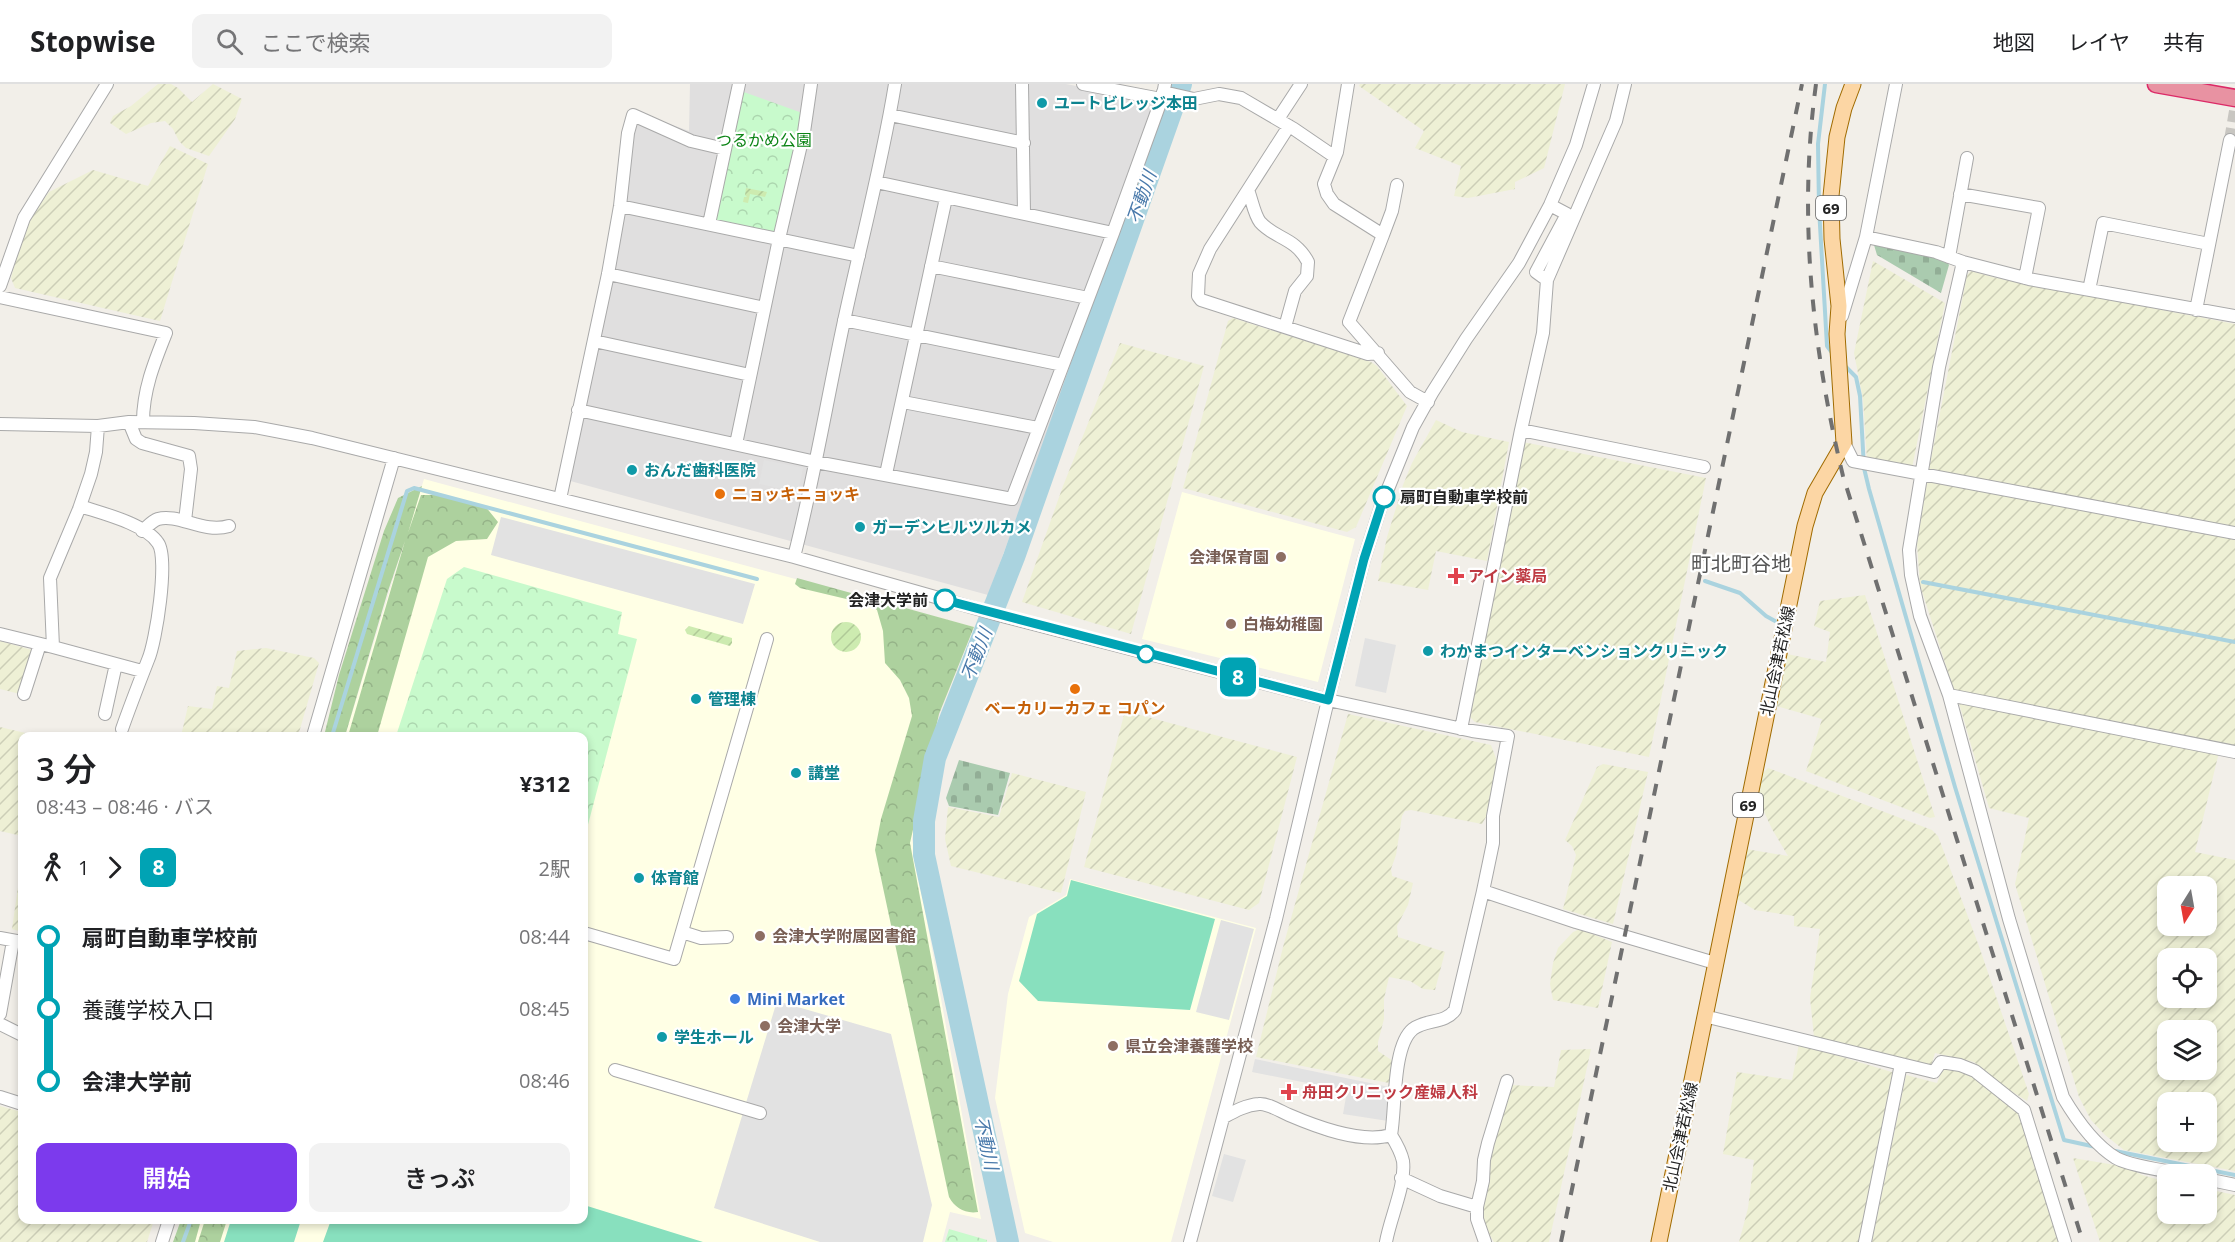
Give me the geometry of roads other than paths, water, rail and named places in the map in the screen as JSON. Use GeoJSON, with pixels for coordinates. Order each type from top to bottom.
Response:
{"type":"FeatureCollection","features":[{"type":"Feature","properties":{"kind":"highway"},"geometry":{"type":"LineString","coordinates":[[2156,84],[2235,98]]}},
{"type":"Feature","properties":{"kind":"main road","name":"69"},"geometry":{"type":"LineString","coordinates":[[1844,443],[1837,334],[1839,306],[1832,239],[1832,174],[1840,124],[1853,84]]}},
{"type":"Feature","properties":{"kind":"main road","name":"北山会津若松線"},"geometry":{"type":"LineString","coordinates":[[1659,1242],[1805,526],[1815,493],[1844,443]]}},
{"type":"Feature","properties":{"kind":"street"},"geometry":{"type":"LineString","coordinates":[[0,286],[24,218],[108,84]]}},
{"type":"Feature","properties":{"kind":"street"},"geometry":{"type":"LineString","coordinates":[[709,224],[739,84]]}},
{"type":"Feature","properties":{"kind":"street"},"geometry":{"type":"LineString","coordinates":[[736,444],[804,132],[811,84]]}},
{"type":"Feature","properties":{"kind":"street"},"geometry":{"type":"LineString","coordinates":[[794,557],[876,182],[895,84]]}},
{"type":"Feature","properties":{"kind":"street"},"geometry":{"type":"LineString","coordinates":[[1022,84],[1024,213]]}},
{"type":"Feature","properties":{"kind":"street"},"geometry":{"type":"LineString","coordinates":[[1083,84],[1165,92],[1194,99],[1212,90],[1229,94],[1241,98],[1283,122],[1335,157]]}},
{"type":"Feature","properties":{"kind":"street"},"geometry":{"type":"LineString","coordinates":[[1302,84],[1248,190],[1204,262],[1199,274],[1198,296],[1201,300],[1368,354],[1378,353]]}},
{"type":"Feature","properties":{"kind":"street"},"geometry":{"type":"LineString","coordinates":[[1348,84],[1335,157],[1324,184],[1326,194],[1334,204],[1383,235]]}},
{"type":"Feature","properties":{"kind":"street"},"geometry":{"type":"LineString","coordinates":[[1190,1242],[1276,919],[1364,559],[1381,506],[1413,427],[1449,364],[1519,263],[1550,205],[1576,145],[1594,84]]}},
{"type":"Feature","properties":{"kind":"street"},"geometry":{"type":"LineString","coordinates":[[1461,729],[1521,430],[1543,333],[1547,280],[1616,121],[1625,84]]}},
{"type":"Feature","properties":{"kind":"street"},"geometry":{"type":"LineString","coordinates":[[1837,334],[1866,237],[1896,84]]}},
{"type":"Feature","properties":{"kind":"street"},"geometry":{"type":"LineString","coordinates":[[578,410],[816,462],[1012,499],[1165,92]]}},
{"type":"Feature","properties":{"kind":"street"},"geometry":{"type":"LineString","coordinates":[[560,499],[608,274],[620,206],[628,133],[633,115],[691,141],[725,149]]}},
{"type":"Feature","properties":{"kind":"street"},"geometry":{"type":"LineString","coordinates":[[890,115],[1024,143]]}},
{"type":"Feature","properties":{"kind":"street"},"geometry":{"type":"LineString","coordinates":[[2196,310],[2230,140]]}},
{"type":"Feature","properties":{"kind":"street"},"geometry":{"type":"LineString","coordinates":[[1948,256],[1967,158]]}},
{"type":"Feature","properties":{"kind":"street"},"geometry":{"type":"LineString","coordinates":[[876,182],[1113,233]]}},
{"type":"Feature","properties":{"kind":"street"},"geometry":{"type":"LineString","coordinates":[[1397,184],[1392,211],[1349,322],[1410,392],[1428,402]]}},
{"type":"Feature","properties":{"kind":"street"},"geometry":{"type":"LineString","coordinates":[[1248,190],[1258,219],[1263,225],[1296,245],[1308,262],[1307,276],[1295,291],[1285,327]]}},
{"type":"Feature","properties":{"kind":"street"},"geometry":{"type":"LineString","coordinates":[[1960,194],[2039,208],[2025,278]]}},
{"type":"Feature","properties":{"kind":"street"},"geometry":{"type":"LineString","coordinates":[[886,474],[946,198]]}},
{"type":"Feature","properties":{"kind":"street"},"geometry":{"type":"LineString","coordinates":[[1547,280],[1536,272],[1567,214],[1550,205]]}},
{"type":"Feature","properties":{"kind":"street"},"geometry":{"type":"LineString","coordinates":[[620,206],[859,256]]}},
{"type":"Feature","properties":{"kind":"street"},"geometry":{"type":"LineString","coordinates":[[2090,290],[2103,223],[2209,244]]}},
{"type":"Feature","properties":{"kind":"street"},"geometry":{"type":"LineString","coordinates":[[1866,237],[1936,252],[1963,262],[2025,278],[2235,316]]}},
{"type":"Feature","properties":{"kind":"street"},"geometry":{"type":"LineString","coordinates":[[1963,262],[1939,367],[1909,550],[1911,574],[1920,616],[1948,695],[2009,919],[2063,1097],[2076,1119],[2117,1158],[2157,1168]]}},
{"type":"Feature","properties":{"kind":"street"},"geometry":{"type":"LineString","coordinates":[[931,266],[1089,298]]}},
{"type":"Feature","properties":{"kind":"street"},"geometry":{"type":"LineString","coordinates":[[608,274],[764,308]]}},
{"type":"Feature","properties":{"kind":"street"},"geometry":{"type":"LineString","coordinates":[[0,297],[166,333],[151,370],[143,402],[143,422]]}},
{"type":"Feature","properties":{"kind":"street"},"geometry":{"type":"LineString","coordinates":[[844,320],[1063,365]]}},
{"type":"Feature","properties":{"kind":"street"},"geometry":{"type":"LineString","coordinates":[[594,340],[750,375]]}},
{"type":"Feature","properties":{"kind":"street"},"geometry":{"type":"LineString","coordinates":[[903,402],[1038,428]]}},
{"type":"Feature","properties":{"kind":"street"},"geometry":{"type":"LineString","coordinates":[[129,422],[136,439],[142,443],[189,456],[191,469],[185,521]]}},
{"type":"Feature","properties":{"kind":"street"},"geometry":{"type":"LineString","coordinates":[[0,424],[98,426],[143,422],[254,427],[394,458],[794,557],[1006,618],[1328,700],[1461,729],[1508,736],[1493,816],[1493,843],[1455,1010],[1451,1016],[1418,1025],[1409,1033],[1399,1062],[1395,1083],[1392,1135],[1403,1162],[1386,1242]]}},
{"type":"Feature","properties":{"kind":"street"},"geometry":{"type":"LineString","coordinates":[[53,647],[50,578],[80,506],[96,452],[98,426]]}},
{"type":"Feature","properties":{"kind":"street"},"geometry":{"type":"LineString","coordinates":[[1521,430],[1704,467]]}},
{"type":"Feature","properties":{"kind":"street"},"geometry":{"type":"LineString","coordinates":[[1844,443],[1853,461],[2235,533]]}},
{"type":"Feature","properties":{"kind":"street"},"geometry":{"type":"LineString","coordinates":[[314,732],[394,458]]}},
{"type":"Feature","properties":{"kind":"street"},"geometry":{"type":"LineString","coordinates":[[80,506],[126,522],[157,540],[162,549],[163,562],[154,636],[148,660],[122,729]]}},
{"type":"Feature","properties":{"kind":"street"},"geometry":{"type":"LineString","coordinates":[[142,531],[156,520],[164,518],[185,521],[211,529],[229,526]]}},
{"type":"Feature","properties":{"kind":"street"},"geometry":{"type":"LineString","coordinates":[[0,634],[142,671]]}},
{"type":"Feature","properties":{"kind":"street"},"geometry":{"type":"LineString","coordinates":[[588,934],[674,959],[767,639]]}},
{"type":"Feature","properties":{"kind":"street"},"geometry":{"type":"LineString","coordinates":[[24,694],[40,644]]}},
{"type":"Feature","properties":{"kind":"street"},"geometry":{"type":"LineString","coordinates":[[105,714],[116,664]]}},
{"type":"Feature","properties":{"kind":"street"},"geometry":{"type":"LineString","coordinates":[[1948,695],[2235,752]]}},
{"type":"Feature","properties":{"kind":"street"},"geometry":{"type":"LineString","coordinates":[[1483,891],[1585,925],[1715,963]]}},
{"type":"Feature","properties":{"kind":"street"},"geometry":{"type":"LineString","coordinates":[[682,932],[701,938],[727,937]]}},
{"type":"Feature","properties":{"kind":"street"},"geometry":{"type":"LineString","coordinates":[[0,938],[18,941],[0,1014]]}},
{"type":"Feature","properties":{"kind":"street"},"geometry":{"type":"LineString","coordinates":[[1704,1016],[1934,1072],[1941,1062],[1960,1065],[1975,1071],[2024,1110],[2065,1242]]}},
{"type":"Feature","properties":{"kind":"street"},"geometry":{"type":"LineString","coordinates":[[0,1024],[18,1033]]}},
{"type":"Feature","properties":{"kind":"street"},"geometry":{"type":"LineString","coordinates":[[1865,1242],[1901,1064]]}},
{"type":"Feature","properties":{"kind":"street"},"geometry":{"type":"LineString","coordinates":[[615,1070],[760,1113]]}},
{"type":"Feature","properties":{"kind":"street"},"geometry":{"type":"LineString","coordinates":[[1485,1242],[1477,1219],[1477,1207],[1488,1143],[1507,1081]]}},
{"type":"Feature","properties":{"kind":"street"},"geometry":{"type":"LineString","coordinates":[[0,1097],[18,1103]]}},
{"type":"Feature","properties":{"kind":"street"},"geometry":{"type":"LineString","coordinates":[[1224,1117],[1242,1107],[1261,1103],[1317,1126],[1367,1138],[1392,1135]]}},
{"type":"Feature","properties":{"kind":"street"},"geometry":{"type":"LineString","coordinates":[[1401,1178],[1440,1196],[1477,1207]]}},
{"type":"Feature","properties":{"kind":"street"},"geometry":{"type":"LineString","coordinates":[[2217,1181],[2235,1185]]}},
{"type":"Feature","properties":{"kind":"street"},"geometry":{"type":"LineString","coordinates":[[162,1242],[168,1224]]}},
{"type":"Feature","properties":{"kind":"waterway","name":"不動川"},"geometry":{"type":"LineString","coordinates":[[1008,1242],[924,855],[924,821],[935,758],[1014,557],[1181,84]]}},
{"type":"Feature","properties":{"kind":"waterway"},"geometry":{"type":"LineString","coordinates":[[1825,84],[1818,144],[1819,208],[1827,346],[1833,354]]}},
{"type":"Feature","properties":{"kind":"waterway"},"geometry":{"type":"LineString","coordinates":[[1845,366],[1856,377],[1860,396],[1864,468],[1869,489],[1955,787],[2064,1140],[2096,1147]]}},
{"type":"Feature","properties":{"kind":"waterway"},"geometry":{"type":"LineString","coordinates":[[333,732],[407,491],[414,488],[757,579]]}},
{"type":"Feature","properties":{"kind":"waterway"},"geometry":{"type":"LineString","coordinates":[[1705,581],[1740,593],[1775,621]]}},
{"type":"Feature","properties":{"kind":"waterway"},"geometry":{"type":"LineString","coordinates":[[1923,582],[2235,642]]}},
{"type":"Feature","properties":{"kind":"waterway"},"geometry":{"type":"LineString","coordinates":[[2115,1151],[2235,1175]]}},
{"type":"Feature","properties":{"kind":"waterway"},"geometry":{"type":"LineString","coordinates":[[183,1242],[190,1224]]}},
{"type":"Feature","properties":{"kind":"tunnel"},"geometry":{"type":"LineString","coordinates":[[2230,140],[2235,111]]}},
{"type":"Feature","properties":{"kind":"railway"},"geometry":{"type":"LineString","coordinates":[[1561,1242],[1802,84]]}},
{"type":"Feature","properties":{"kind":"railway"},"geometry":{"type":"LineString","coordinates":[[1816,84],[1808,183],[1811,281],[1823,379],[1843,476],[2083,1242]]}},
{"type":"Feature","properties":{"kind":"place","name":"ユートビレッジ本田"},"geometry":{"type":"Point","coordinates":[1042,103]}},
{"type":"Feature","properties":{"kind":"place","name":"おんだ歯科医院"},"geometry":{"type":"Point","coordinates":[632,470]}},
{"type":"Feature","properties":{"kind":"place","name":"ニョッキニョッキ"},"geometry":{"type":"Point","coordinates":[720,494]}},
{"type":"Feature","properties":{"kind":"place","name":"扇町自動車学校前"},"geometry":{"type":"Point","coordinates":[1384,497]}},
{"type":"Feature","properties":{"kind":"place","name":"ガーデンヒルツルカメ"},"geometry":{"type":"Point","coordinates":[860,527]}},
{"type":"Feature","properties":{"kind":"place","name":"会津保育園"},"geometry":{"type":"Point","coordinates":[1281,557]}},
{"type":"Feature","properties":{"kind":"place","name":"アイン薬局"},"geometry":{"type":"Point","coordinates":[1456,576]}},
{"type":"Feature","properties":{"kind":"place","name":"会津大学前"},"geometry":{"type":"Point","coordinates":[945,600]}},
{"type":"Feature","properties":{"kind":"place","name":"白梅幼稚園"},"geometry":{"type":"Point","coordinates":[1231,624]}},
{"type":"Feature","properties":{"kind":"place","name":"わかまつインターベンションクリニック"},"geometry":{"type":"Point","coordinates":[1428,651]}},
{"type":"Feature","properties":{"kind":"place","name":"ベーカリーカフェ コパン"},"geometry":{"type":"Point","coordinates":[1075,689]}},
{"type":"Feature","properties":{"kind":"place","name":"管理棟"},"geometry":{"type":"Point","coordinates":[696,699]}},
{"type":"Feature","properties":{"kind":"place","name":"講堂"},"geometry":{"type":"Point","coordinates":[796,773]}},
{"type":"Feature","properties":{"kind":"place","name":"体育館"},"geometry":{"type":"Point","coordinates":[639,878]}},
{"type":"Feature","properties":{"kind":"place","name":"会津大学附属図書館"},"geometry":{"type":"Point","coordinates":[760,936]}},
{"type":"Feature","properties":{"kind":"place","name":"Mini Market"},"geometry":{"type":"Point","coordinates":[735,999]}},
{"type":"Feature","properties":{"kind":"place","name":"会津大学"},"geometry":{"type":"Point","coordinates":[765,1026]}},
{"type":"Feature","properties":{"kind":"place","name":"学生ホール"},"geometry":{"type":"Point","coordinates":[662,1037]}},
{"type":"Feature","properties":{"kind":"place","name":"県立会津養護学校"},"geometry":{"type":"Point","coordinates":[1113,1046]}},
{"type":"Feature","properties":{"kind":"place","name":"舟田クリニック産婦人科"},"geometry":{"type":"Point","coordinates":[1289,1092]}},
{"type":"Feature","properties":{"kind":"district","name":"町北町谷地"},"geometry":{"type":"Point","coordinates":[1741,563]}},
{"type":"Feature","properties":{"kind":"park label","name":"つるかめ公園"},"geometry":{"type":"Point","coordinates":[764,140]}}]}
